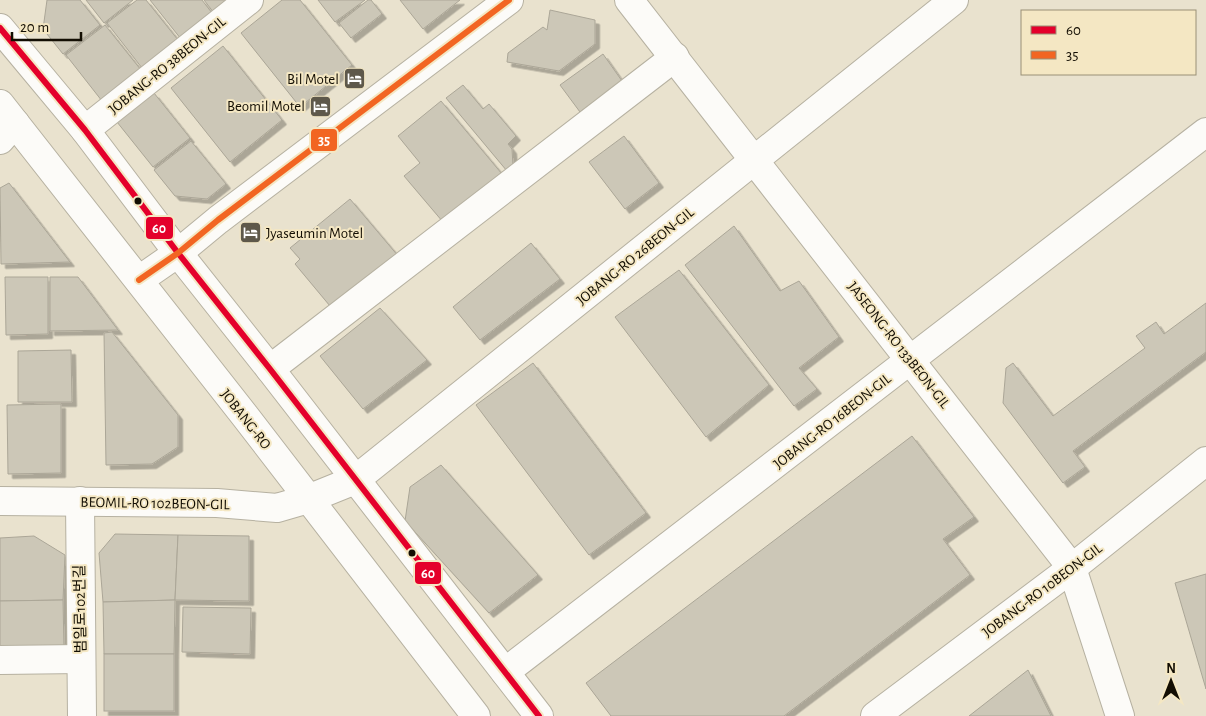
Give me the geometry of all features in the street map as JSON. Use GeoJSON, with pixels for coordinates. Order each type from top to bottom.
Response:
{"type":"FeatureCollection","features":[{"type":"Feature","properties":{"kind":"street","name":"JOBANG-RO 38BEON-GIL"},"geometry":{"type":"LineString","coordinates":[[85,130],[249,0]]}},
{"type":"Feature","properties":{"kind":"street"},"geometry":{"type":"LineString","coordinates":[[139,280],[178,253],[226,214],[509,0]]}},
{"type":"Feature","properties":{"kind":"street","name":"JASEONG-RO 133BEON-GIL"},"geometry":{"type":"LineString","coordinates":[[629,0],[676,57],[1072,568],[1120,716]]}},
{"type":"Feature","properties":{"kind":"street","name":"JOBANG-RO 26BEON-GIL"},"geometry":{"type":"LineString","coordinates":[[308,498],[355,480],[954,0]]}},
{"type":"Feature","properties":{"kind":"street"},"geometry":{"type":"LineString","coordinates":[[0,28],[85,130],[178,253],[539,716]]}},
{"type":"Feature","properties":{"kind":"street"},"geometry":{"type":"LineString","coordinates":[[270,369],[676,57]]}},
{"type":"Feature","properties":{"kind":"street","name":"JOBANG-RO"},"geometry":{"type":"LineString","coordinates":[[5,123],[139,280],[476,716]]}},
{"type":"Feature","properties":{"kind":"street","name":"JOBANG-RO 16BEON-GIL"},"geometry":{"type":"LineString","coordinates":[[505,672],[1206,132]]}},
{"type":"Feature","properties":{"kind":"street","name":"JOBANG-RO 10BEON-GIL"},"geometry":{"type":"LineString","coordinates":[[875,716],[1072,568],[1206,461]]}},
{"type":"Feature","properties":{"kind":"street","name":"BEOMIL-RO 102BEON-GIL"},"geometry":{"type":"LineString","coordinates":[[0,500],[217,503],[277,508],[308,498]]}},
{"type":"Feature","properties":{"kind":"street","name":"범일로102번길"},"geometry":{"type":"LineString","coordinates":[[80,501],[82,716]]}},
{"type":"Feature","properties":{"kind":"street"},"geometry":{"type":"LineString","coordinates":[[0,660],[81,659]]}},
{"type":"Feature","properties":{"kind":"building"},"geometry":{"type":"Polygon","coordinates":[[[47,0],[80,0],[100,25],[63,54],[43,29],[47,0]]]}},
{"type":"Feature","properties":{"kind":"building"},"geometry":{"type":"Polygon","coordinates":[[[86,0],[133,0],[104,23],[86,0]]]}},
{"type":"Feature","properties":{"kind":"building"},"geometry":{"type":"Polygon","coordinates":[[[137,0],[146,0],[178,40],[142,68],[107,23],[137,0]]]}},
{"type":"Feature","properties":{"kind":"building"},"geometry":{"type":"Polygon","coordinates":[[[150,0],[202,0],[212,13],[181,39],[150,0]]]}},
{"type":"Feature","properties":{"kind":"building"},"geometry":{"type":"Polygon","coordinates":[[[204,0],[230,0],[214,13],[204,0]]]}},
{"type":"Feature","properties":{"kind":"building"},"geometry":{"type":"Polygon","coordinates":[[[282,0],[300,0],[352,65],[300,107],[241,33],[282,0]]]}},
{"type":"Feature","properties":{"kind":"building"},"geometry":{"type":"Polygon","coordinates":[[[318,0],[365,0],[335,22],[318,0]]]}},
{"type":"Feature","properties":{"kind":"building"},"geometry":{"type":"Polygon","coordinates":[[[368,0],[371,0],[382,14],[351,38],[339,23],[368,0]]]}},
{"type":"Feature","properties":{"kind":"building"},"geometry":{"type":"Polygon","coordinates":[[[400,0],[460,0],[423,29],[400,0]]]}},
{"type":"Feature","properties":{"kind":"building"},"geometry":{"type":"Polygon","coordinates":[[[550,10],[595,20],[595,44],[559,71],[507,62],[508,53],[543,27],[547,30],[550,10]]]}},
{"type":"Feature","properties":{"kind":"building"},"geometry":{"type":"Polygon","coordinates":[[[105,25],[141,70],[102,101],[66,55],[105,25]]]}},
{"type":"Feature","properties":{"kind":"building"},"geometry":{"type":"Polygon","coordinates":[[[223,46],[282,120],[230,162],[171,88],[223,46]]]}},
{"type":"Feature","properties":{"kind":"building"},"geometry":{"type":"Polygon","coordinates":[[[603,54],[622,81],[580,112],[560,85],[603,54]]]}},
{"type":"Feature","properties":{"kind":"building"},"geometry":{"type":"Polygon","coordinates":[[[463,85],[483,109],[489,104],[516,136],[508,144],[512,149],[513,166],[507,171],[446,98],[463,85]]]}},
{"type":"Feature","properties":{"kind":"building"},"geometry":{"type":"Polygon","coordinates":[[[154,93],[190,138],[153,167],[117,122],[154,93]]]}},
{"type":"Feature","properties":{"kind":"building"},"geometry":{"type":"Polygon","coordinates":[[[441,101],[502,174],[443,222],[404,176],[420,163],[398,136],[441,101]]]}},
{"type":"Feature","properties":{"kind":"building"},"geometry":{"type":"Polygon","coordinates":[[[624,136],[659,183],[625,209],[589,162],[624,136]]]}},
{"type":"Feature","properties":{"kind":"building"},"geometry":{"type":"Polygon","coordinates":[[[191,141],[226,184],[207,199],[175,196],[154,170],[191,141]]]}},
{"type":"Feature","properties":{"kind":"building"},"geometry":{"type":"Polygon","coordinates":[[[9,183],[70,262],[1,264],[0,188],[9,183]]]}},
{"type":"Feature","properties":{"kind":"building"},"geometry":{"type":"Polygon","coordinates":[[[350,199],[399,257],[353,295],[349,290],[330,306],[295,264],[300,259],[290,248],[350,199]]]}},
{"type":"Feature","properties":{"kind":"building"},"geometry":{"type":"Polygon","coordinates":[[[734,226],[780,291],[799,281],[839,337],[799,368],[817,389],[794,406],[685,265],[734,226]]]}},
{"type":"Feature","properties":{"kind":"building"},"geometry":{"type":"Polygon","coordinates":[[[531,243],[560,279],[480,340],[453,307],[531,243]]]}},
{"type":"Feature","properties":{"kind":"building"},"geometry":{"type":"Polygon","coordinates":[[[679,270],[769,385],[706,437],[615,317],[679,270]]]}},
{"type":"Feature","properties":{"kind":"building"},"geometry":{"type":"Polygon","coordinates":[[[5,277],[48,277],[48,334],[6,335],[5,277]]]}},
{"type":"Feature","properties":{"kind":"building"},"geometry":{"type":"Polygon","coordinates":[[[50,277],[78,277],[118,330],[50,331],[50,277]]]}},
{"type":"Feature","properties":{"kind":"building"},"geometry":{"type":"Polygon","coordinates":[[[1206,303],[1206,352],[1073,451],[1085,467],[1063,483],[1003,403],[1006,368],[1013,363],[1053,416],[1145,348],[1136,336],[1156,322],[1164,334],[1206,303]]]}},
{"type":"Feature","properties":{"kind":"building"},"geometry":{"type":"Polygon","coordinates":[[[380,308],[427,360],[363,409],[320,356],[380,308]]]}},
{"type":"Feature","properties":{"kind":"building"},"geometry":{"type":"Polygon","coordinates":[[[112,332],[178,415],[178,447],[152,464],[106,465],[104,333],[112,332]]]}},
{"type":"Feature","properties":{"kind":"building"},"geometry":{"type":"Polygon","coordinates":[[[71,350],[72,402],[18,402],[18,351],[71,350]]]}},
{"type":"Feature","properties":{"kind":"building"},"geometry":{"type":"Polygon","coordinates":[[[533,363],[646,513],[589,555],[476,405],[533,363]]]}},
{"type":"Feature","properties":{"kind":"building"},"geometry":{"type":"Polygon","coordinates":[[[61,404],[61,473],[8,474],[7,405],[61,404]]]}},
{"type":"Feature","properties":{"kind":"building"},"geometry":{"type":"Polygon","coordinates":[[[912,436],[974,517],[943,539],[970,575],[784,716],[611,716],[586,683],[912,436]]]}},
{"type":"Feature","properties":{"kind":"building"},"geometry":{"type":"Polygon","coordinates":[[[441,465],[538,575],[489,613],[405,521],[410,487],[441,465]]]}},
{"type":"Feature","properties":{"kind":"building"},"geometry":{"type":"Polygon","coordinates":[[[115,534],[178,535],[175,600],[103,602],[99,553],[115,534]]]}},
{"type":"Feature","properties":{"kind":"building"},"geometry":{"type":"Polygon","coordinates":[[[178,535],[249,536],[249,601],[175,600],[178,535]]]}},
{"type":"Feature","properties":{"kind":"building"},"geometry":{"type":"Polygon","coordinates":[[[34,536],[65,555],[63,600],[0,601],[0,538],[34,536]]]}},
{"type":"Feature","properties":{"kind":"building"},"geometry":{"type":"Polygon","coordinates":[[[1206,574],[1206,689],[1175,583],[1206,574]]]}},
{"type":"Feature","properties":{"kind":"building"},"geometry":{"type":"Polygon","coordinates":[[[63,600],[64,648],[0,650],[0,601],[63,600]]]}},
{"type":"Feature","properties":{"kind":"building"},"geometry":{"type":"Polygon","coordinates":[[[175,600],[174,654],[104,654],[103,602],[175,600]]]}},
{"type":"Feature","properties":{"kind":"building"},"geometry":{"type":"Polygon","coordinates":[[[183,607],[251,608],[250,654],[182,652],[183,607]]]}},
{"type":"Feature","properties":{"kind":"building"},"geometry":{"type":"Polygon","coordinates":[[[104,654],[174,654],[174,711],[104,711],[104,654]]]}},
{"type":"Feature","properties":{"kind":"building"},"geometry":{"type":"Polygon","coordinates":[[[1028,670],[1051,716],[969,716],[1028,670]]]}},
{"type":"Feature","properties":{"kind":"transit line","name":"35"},"geometry":{"type":"LineString","coordinates":[[139,280],[178,253],[218,220],[509,0]]}},
{"type":"Feature","properties":{"kind":"transit line","name":"60"},"geometry":{"type":"LineString","coordinates":[[0,28],[85,130],[178,253],[539,716]]}},
{"type":"Feature","properties":{"kind":"place","name":"Bil Motel"},"geometry":{"type":"Point","coordinates":[355,79]}},
{"type":"Feature","properties":{"kind":"place","name":"Beomil Motel"},"geometry":{"type":"Point","coordinates":[321,106]}},
{"type":"Feature","properties":{"kind":"place","name":"Jyaseumin Motel"},"geometry":{"type":"Point","coordinates":[250,233]}}]}
